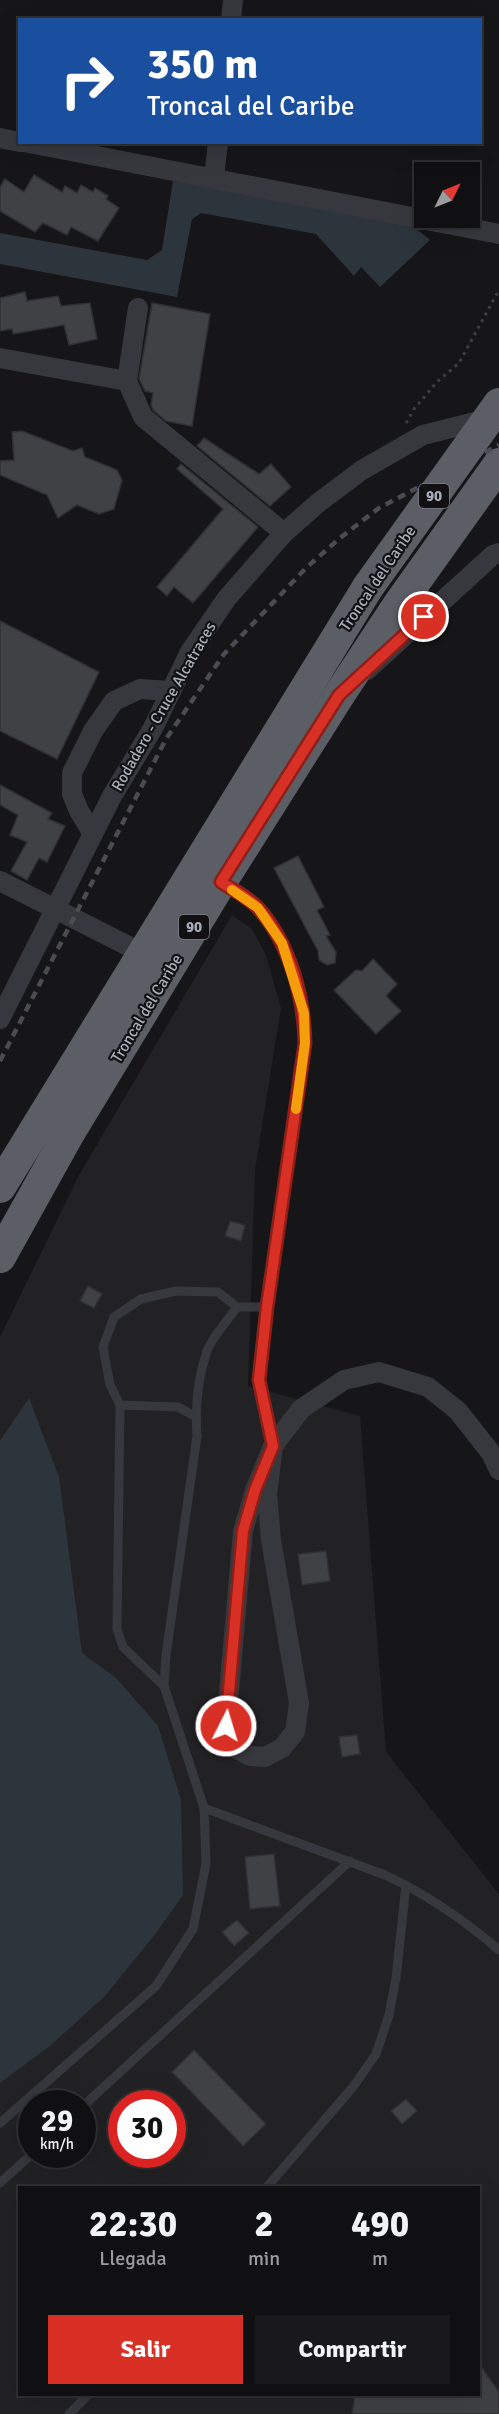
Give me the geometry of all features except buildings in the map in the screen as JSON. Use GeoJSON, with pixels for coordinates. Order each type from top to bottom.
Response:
{"type":"FeatureCollection","features":[{"type":"Feature","properties":{"kind":"highway","name":"Troncal del Caribe"},"geometry":{"type":"LineString","coordinates":[[0,1187],[368,587],[499,404]]}},
{"type":"Feature","properties":{"kind":"highway","name":"Troncal del Caribe"},"geometry":{"type":"LineString","coordinates":[[0,1257],[69,1133],[221,882],[399,604],[499,464]]}},
{"type":"Feature","properties":{"kind":"street"},"geometry":{"type":"LineString","coordinates":[[231,18],[233,0]]}},
{"type":"Feature","properties":{"kind":"street"},"geometry":{"type":"LineString","coordinates":[[0,138],[18,141]]}},
{"type":"Feature","properties":{"kind":"street"},"geometry":{"type":"LineString","coordinates":[[33,144],[499,234]]}},
{"type":"Feature","properties":{"kind":"street"},"geometry":{"type":"LineString","coordinates":[[214,178],[218,144]]}},
{"type":"Feature","properties":{"kind":"street"},"geometry":{"type":"LineString","coordinates":[[138,308],[127,381],[143,417],[284,533]]}},
{"type":"Feature","properties":{"kind":"street"},"geometry":{"type":"LineString","coordinates":[[0,358],[127,381]]}},
{"type":"Feature","properties":{"kind":"street","name":"Rodadero - Cruce Alcatraces"},"geometry":{"type":"LineString","coordinates":[[0,1019],[112,796],[153,728],[190,652],[221,606],[284,533],[318,503],[390,453],[423,435],[499,415]]}},
{"type":"Feature","properties":{"kind":"street"},"geometry":{"type":"LineString","coordinates":[[339,695],[493,555],[499,553]]}},
{"type":"Feature","properties":{"kind":"street"},"geometry":{"type":"LineString","coordinates":[[93,834],[72,794],[72,773],[93,731],[114,700],[140,689],[170,691]]}},
{"type":"Feature","properties":{"kind":"street"},"geometry":{"type":"LineString","coordinates":[[0,881],[142,953]]}},
{"type":"Feature","properties":{"kind":"street"},"geometry":{"type":"LineString","coordinates":[[273,1446],[267,1494],[271,1539],[299,1703],[295,1732],[282,1748],[265,1757],[250,1756],[237,1749],[226,1726],[243,1531],[255,1490],[273,1446],[301,1408],[344,1380],[378,1372],[428,1387],[458,1410],[491,1453],[499,1470]]}},
{"type":"Feature","properties":{"kind":"lane"},"geometry":{"type":"LineString","coordinates":[[221,882],[258,908],[282,943],[304,1013],[305,1043],[267,1307],[259,1380],[273,1446]]}},
{"type":"Feature","properties":{"kind":"lane"},"geometry":{"type":"LineString","coordinates":[[164,1686],[123,1647],[117,1629],[120,1405],[110,1385],[103,1347],[114,1317],[141,1299],[176,1291],[218,1292],[237,1307],[267,1307]]}},
{"type":"Feature","properties":{"kind":"lane"},"geometry":{"type":"LineString","coordinates":[[0,2122],[156,1986],[193,1929],[206,1864],[204,1808],[164,1686],[166,1655],[197,1436],[196,1418],[200,1378],[208,1349],[237,1307]]}},
{"type":"Feature","properties":{"kind":"lane"},"geometry":{"type":"LineString","coordinates":[[120,1405],[178,1407],[196,1418]]}},
{"type":"Feature","properties":{"kind":"lane"},"geometry":{"type":"LineString","coordinates":[[204,1808],[350,1861],[406,1885],[477,1931],[499,1950]]}},
{"type":"Feature","properties":{"kind":"lane"},"geometry":{"type":"LineString","coordinates":[[96,2094],[350,1861]]}},
{"type":"Feature","properties":{"kind":"lane"},"geometry":{"type":"LineString","coordinates":[[268,2186],[352,2087],[376,2054],[389,2015],[396,1978],[406,1885]]}},
{"type":"Feature","properties":{"kind":"lane"},"geometry":{"type":"LineString","coordinates":[[0,2183],[18,2167]]}},
{"type":"Feature","properties":{"kind":"lane"},"geometry":{"type":"LineString","coordinates":[[69,2414],[87,2396]]}},
{"type":"Feature","properties":{"kind":"path"},"geometry":{"type":"LineString","coordinates":[[390,453],[414,409],[437,382],[459,363],[499,290]]}},
{"type":"Feature","properties":{"kind":"shaded area"},"geometry":{"type":"Polygon","coordinates":[[[173,181],[408,222],[430,240],[380,287],[361,267],[354,276],[316,234],[201,213],[192,219],[177,297],[0,264],[0,233],[147,260],[162,250],[173,181]]]}},
{"type":"Feature","properties":{"kind":"shaded area"},"geometry":{"type":"Polygon","coordinates":[[[232,915],[252,929],[266,955],[281,1008],[255,1170],[248,1386],[360,1416],[386,1752],[499,1894],[499,2414],[0,2414],[0,1337],[79,1175],[232,915]]]}},
{"type":"Feature","properties":{"kind":"shaded area"},"geometry":{"type":"Polygon","coordinates":[[[29,1398],[59,1477],[82,1653],[116,1678],[158,1726],[181,1800],[183,1895],[156,1933],[105,1996],[51,2045],[0,2083],[0,1441],[29,1398]]]}},
{"type":"Feature","properties":{"kind":"railway"},"geometry":{"type":"LineString","coordinates":[[0,1061],[166,739],[224,654],[306,568],[379,508],[499,445]]}},
{"type":"Feature","properties":{"kind":"slow traffic"},"geometry":{"type":"LineString","coordinates":[[232,890],[258,908],[282,943],[304,1013],[305,1043],[296,1109]]}},
{"type":"Feature","properties":{"kind":"route"},"geometry":{"type":"LineString","coordinates":[[226,1726],[243,1531],[255,1490],[273,1446],[259,1380],[267,1307],[305,1043],[304,1013],[282,943],[258,908],[221,882],[339,695],[424,617]]}}]}
